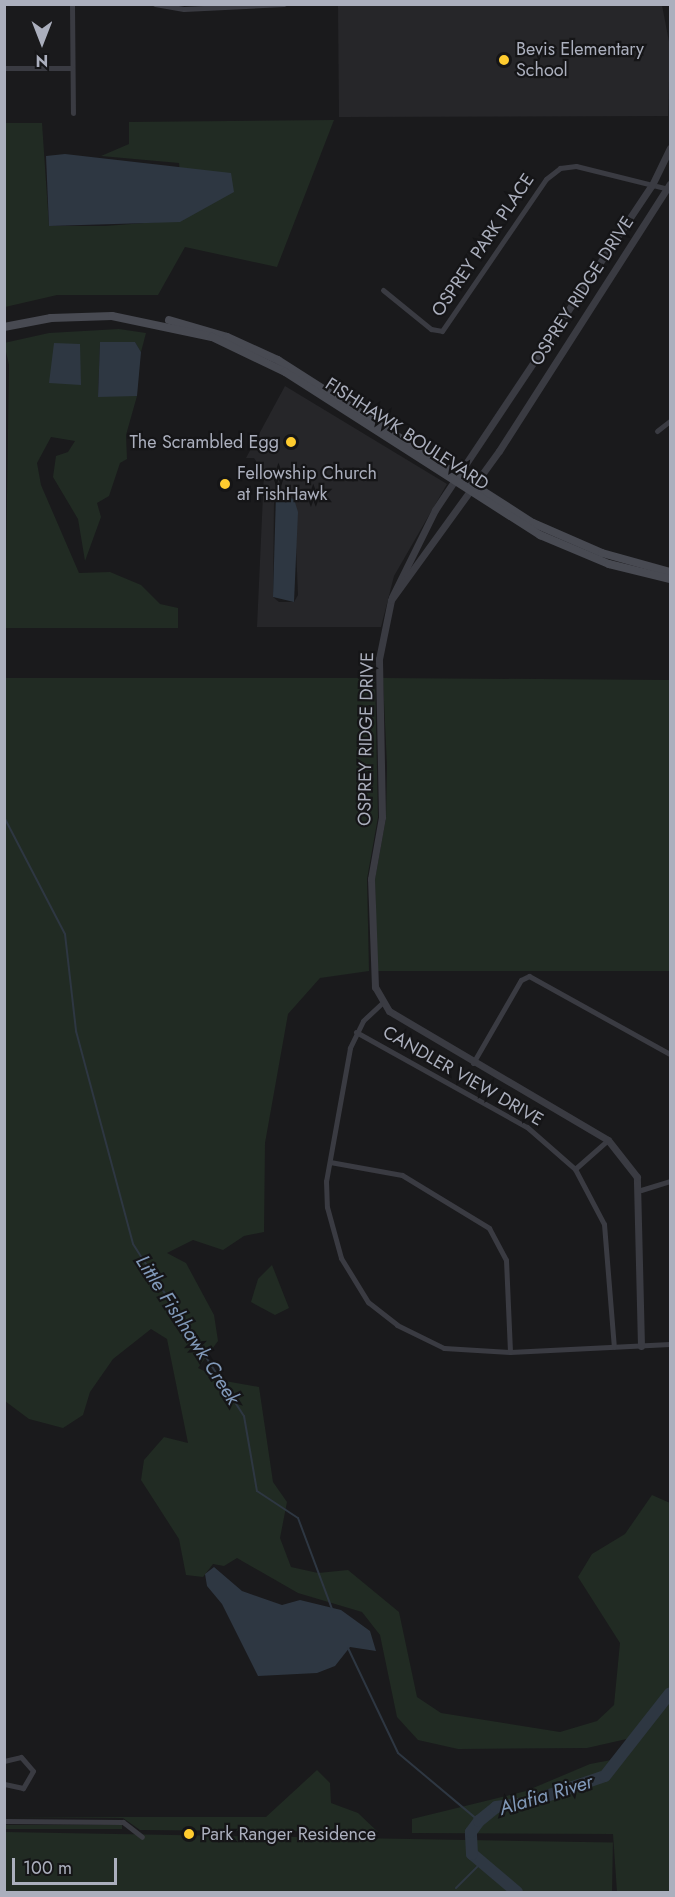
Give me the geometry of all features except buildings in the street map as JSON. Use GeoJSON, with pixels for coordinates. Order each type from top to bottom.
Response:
{"type":"FeatureCollection","features":[{"type":"Feature","properties":{"kind":"main road","name":"FISHHAWK BOULEVARD"},"geometry":{"type":"LineString","coordinates":[[4,327],[59,317],[126,317],[195,332],[258,357],[568,548],[670,579]]}},
{"type":"Feature","properties":{"kind":"main road","name":"FISHHAWK BOULEVARD"},"geometry":{"type":"LineString","coordinates":[[470,489],[567,539],[670,572]]}},
{"type":"Feature","properties":{"kind":"street"},"geometry":{"type":"LineString","coordinates":[[72,4],[73,113]]}},
{"type":"Feature","properties":{"kind":"street"},"geometry":{"type":"LineString","coordinates":[[155,4],[184,7],[284,4]]}},
{"type":"Feature","properties":{"kind":"street"},"geometry":{"type":"LineString","coordinates":[[4,68],[72,68]]}},
{"type":"Feature","properties":{"kind":"street","name":"OSPREY RIDGE DRIVE"},"geometry":{"type":"LineString","coordinates":[[382,1003],[372,962],[371,879],[382,817],[379,659],[391,600],[415,544],[455,479],[652,185],[670,148]]}},
{"type":"Feature","properties":{"kind":"street","name":"OSPREY PARK PLACE"},"geometry":{"type":"LineString","coordinates":[[383,290],[431,329],[442,331],[546,179],[560,168],[576,166],[652,185]]}},
{"type":"Feature","properties":{"kind":"street"},"geometry":{"type":"LineString","coordinates":[[652,185],[670,187]]}},
{"type":"Feature","properties":{"kind":"street","name":"OSPREY RIDGE DRIVE"},"geometry":{"type":"LineString","coordinates":[[391,600],[470,489],[670,187]]}},
{"type":"Feature","properties":{"kind":"street"},"geometry":{"type":"LineString","coordinates":[[657,431],[670,421]]}},
{"type":"Feature","properties":{"kind":"street"},"geometry":{"type":"LineString","coordinates":[[473,1062],[521,980],[529,976],[670,1054]]}},
{"type":"Feature","properties":{"kind":"street"},"geometry":{"type":"LineString","coordinates":[[641,1346],[641,1190],[628,1161],[608,1140],[402,1023],[382,1003],[357,1032],[330,1162],[327,1207],[333,1235],[368,1302],[397,1325],[444,1348],[510,1352],[641,1346],[670,1344]]}},
{"type":"Feature","properties":{"kind":"street","name":"CANDLER VIEW DRIVE"},"geometry":{"type":"LineString","coordinates":[[357,1032],[527,1127],[575,1169],[603,1224],[614,1347]]}},
{"type":"Feature","properties":{"kind":"street"},"geometry":{"type":"LineString","coordinates":[[575,1169],[608,1140]]}},
{"type":"Feature","properties":{"kind":"street"},"geometry":{"type":"LineString","coordinates":[[330,1162],[402,1176],[489,1228],[506,1260],[510,1352]]}},
{"type":"Feature","properties":{"kind":"street"},"geometry":{"type":"LineString","coordinates":[[641,1190],[670,1181]]}},
{"type":"Feature","properties":{"kind":"street"},"geometry":{"type":"LineString","coordinates":[[4,1761],[22,1758],[33,1774],[23,1788],[4,1784]]}},
{"type":"Feature","properties":{"kind":"street"},"geometry":{"type":"LineString","coordinates":[[4,1821],[123,1822],[142,1837]]}},
{"type":"Feature","properties":{"kind":"shaded area","name":"Bevis Elementary School"},"geometry":{"type":"Polygon","coordinates":[[[338,5],[662,5],[670,47],[668,116],[339,117],[338,5]]]}},
{"type":"Feature","properties":{"kind":"shaded area"},"geometry":{"type":"Polygon","coordinates":[[[334,120],[277,267],[185,247],[158,295],[57,295],[5,307],[4,123],[42,123],[49,226],[105,226],[184,220],[179,163],[101,156],[129,144],[129,122],[334,120]]]}},
{"type":"Feature","properties":{"kind":"shaded area"},"geometry":{"type":"Polygon","coordinates":[[[119,329],[146,333],[141,352],[135,342],[100,343],[98,396],[137,396],[126,435],[127,459],[120,463],[109,496],[97,503],[101,517],[85,561],[78,519],[53,477],[56,456],[68,452],[75,441],[51,437],[37,463],[41,485],[79,573],[110,572],[141,585],[160,604],[178,608],[178,628],[5,628],[9,365],[4,343],[49,333],[119,329]]]}},
{"type":"Feature","properties":{"kind":"shaded area"},"geometry":{"type":"Polygon","coordinates":[[[285,386],[447,484],[394,576],[381,627],[257,627],[264,473],[254,458],[246,458],[285,386]],[[294,499],[274,501],[273,597],[279,602],[294,602],[298,595],[294,499]]]}},
{"type":"Feature","properties":{"kind":"shaded area"},"geometry":{"type":"Polygon","coordinates":[[[5,678],[375,678],[378,817],[367,879],[369,971],[320,978],[288,1014],[265,1143],[264,1232],[244,1236],[223,1250],[193,1240],[167,1253],[186,1263],[214,1315],[218,1341],[198,1368],[225,1381],[259,1387],[273,1482],[287,1502],[280,1538],[291,1567],[318,1573],[348,1570],[399,1612],[417,1697],[441,1713],[560,1732],[597,1721],[614,1705],[620,1643],[578,1577],[592,1554],[625,1534],[652,1495],[670,1503],[670,1892],[617,1892],[613,1834],[412,1833],[412,1819],[526,1791],[590,1764],[627,1757],[631,1738],[587,1748],[458,1749],[418,1740],[397,1717],[380,1635],[362,1612],[298,1593],[237,1558],[224,1566],[213,1564],[203,1577],[186,1575],[179,1539],[141,1480],[144,1460],[164,1437],[188,1443],[167,1339],[151,1329],[113,1359],[90,1392],[83,1415],[63,1428],[29,1419],[5,1401],[5,678]]]}},
{"type":"Feature","properties":{"kind":"shaded area"},"geometry":{"type":"Polygon","coordinates":[[[383,678],[670,680],[670,971],[377,971],[375,879],[386,818],[387,766],[383,678]]]}},
{"type":"Feature","properties":{"kind":"shaded area"},"geometry":{"type":"Polygon","coordinates":[[[272,1265],[289,1308],[275,1315],[251,1302],[258,1279],[272,1265]]]}},
{"type":"Feature","properties":{"kind":"shaded area"},"geometry":{"type":"Polygon","coordinates":[[[317,1770],[330,1783],[331,1803],[358,1813],[378,1832],[140,1830],[123,1818],[5,1817],[266,1817],[317,1770]]]}},
{"type":"Feature","properties":{"kind":"shaded area"},"geometry":{"type":"Polygon","coordinates":[[[5,1825],[122,1825],[122,1829],[5,1829],[5,1825]]]}},
{"type":"Feature","properties":{"kind":"shaded area"},"geometry":{"type":"Polygon","coordinates":[[[5,1832],[613,1843],[612,1892],[4,1892],[5,1832]]]}},
{"type":"Feature","properties":{"kind":"water"},"geometry":{"type":"Polygon","coordinates":[[[65,154],[231,173],[234,192],[180,222],[49,226],[46,156],[65,154]]]}},
{"type":"Feature","properties":{"kind":"water"},"geometry":{"type":"Polygon","coordinates":[[[100,342],[135,342],[141,352],[137,396],[98,397],[100,342]]]}},
{"type":"Feature","properties":{"kind":"water"},"geometry":{"type":"Polygon","coordinates":[[[54,343],[80,344],[81,385],[49,383],[54,343]]]}},
{"type":"Feature","properties":{"kind":"water"},"geometry":{"type":"Polygon","coordinates":[[[276,494],[294,499],[298,512],[294,602],[273,597],[276,494]]]}},
{"type":"Feature","properties":{"kind":"water"},"geometry":{"type":"Polygon","coordinates":[[[214,1567],[242,1591],[282,1605],[300,1600],[341,1610],[370,1631],[376,1651],[350,1647],[335,1666],[317,1673],[258,1676],[222,1604],[207,1586],[205,1574],[214,1567]]]}},
{"type":"Feature","properties":{"kind":"waterway","name":"Little Fishhawk Creek"},"geometry":{"type":"LineString","coordinates":[[4,817],[65,934],[76,1031],[133,1244],[244,1416],[257,1491],[298,1518],[332,1609]]}},
{"type":"Feature","properties":{"kind":"waterway","name":"Little Fishhawk Creek"},"geometry":{"type":"LineString","coordinates":[[348,1648],[398,1753],[479,1821]]}},
{"type":"Feature","properties":{"kind":"waterway","name":"Alafia River"},"geometry":{"type":"LineString","coordinates":[[517,1892],[472,1854],[471,1832],[479,1821],[496,1807],[526,1803],[605,1776],[670,1693]]}},
{"type":"Feature","properties":{"kind":"waterway"},"geometry":{"type":"LineString","coordinates":[[456,1888],[482,1862]]}},
{"type":"Feature","properties":{"kind":"place","name":"Bevis Elementary School"},"geometry":{"type":"Point","coordinates":[504,60]}},
{"type":"Feature","properties":{"kind":"place","name":"The Scrambled Egg"},"geometry":{"type":"Point","coordinates":[291,442]}},
{"type":"Feature","properties":{"kind":"place","name":"Fellowship Church at FishHawk"},"geometry":{"type":"Point","coordinates":[225,484]}},
{"type":"Feature","properties":{"kind":"place","name":"Park Ranger Residence"},"geometry":{"type":"Point","coordinates":[189,1834]}}]}
